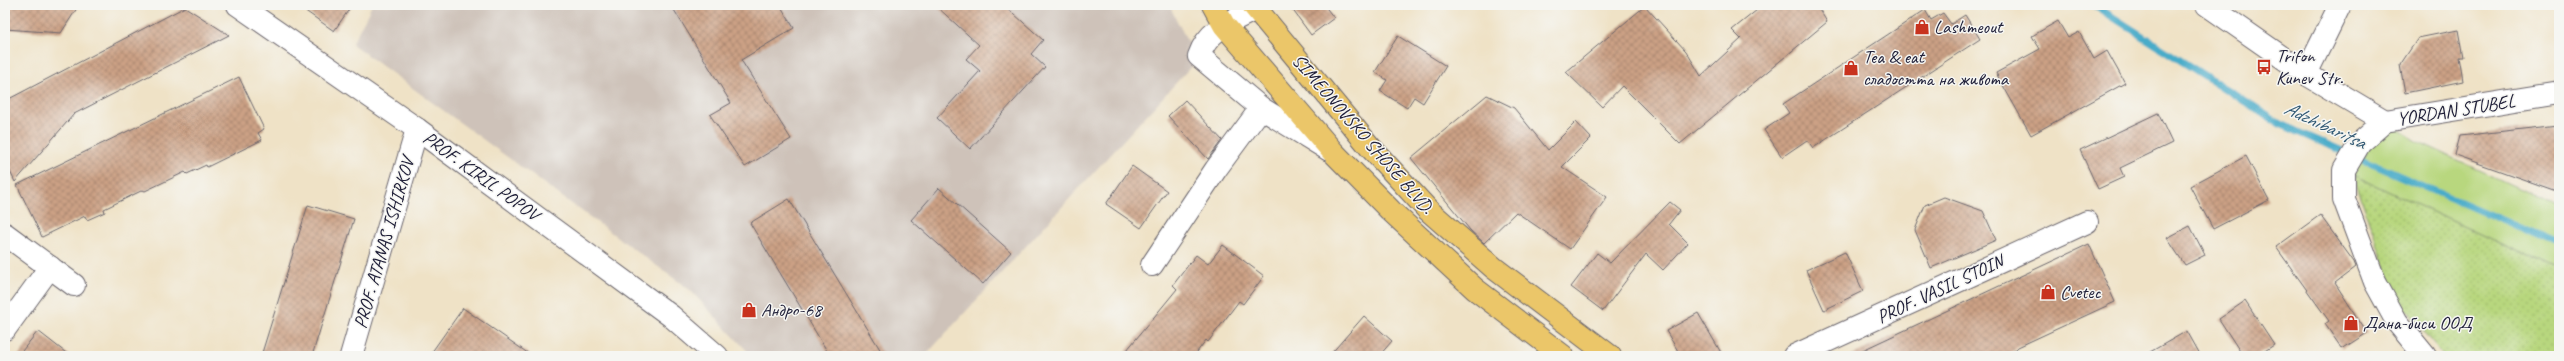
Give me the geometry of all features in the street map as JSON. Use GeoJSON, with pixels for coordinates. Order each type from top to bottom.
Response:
{"type":"FeatureCollection","features":[{"type":"Feature","properties":{"kind":"main road","name":"SIMEONOVSKO SHOSE BLVD."},"geometry":{"type":"LineString","coordinates":[[1213,5],[1224,25],[1334,153],[1391,211],[1475,289],[1563,356]]}},
{"type":"Feature","properties":{"kind":"main road","name":"SIMEONOVSKO SHOSE BLVD."},"geometry":{"type":"LineString","coordinates":[[1254,7],[1370,147],[1428,210],[1494,268],[1610,356]]}},
{"type":"Feature","properties":{"kind":"street","name":"PROF. KIRIL POPOV"},"geometry":{"type":"LineString","coordinates":[[238,5],[417,129],[671,316],[717,356]]}},
{"type":"Feature","properties":{"kind":"street"},"geometry":{"type":"LineString","coordinates":[[2207,5],[2306,74],[2385,121]]}},
{"type":"Feature","properties":{"kind":"street"},"geometry":{"type":"LineString","coordinates":[[2306,74],[2340,5]]}},
{"type":"Feature","properties":{"kind":"street","name":"SIMEONOVSKO SHOSE BLVD."},"geometry":{"type":"LineString","coordinates":[[1254,7],[1210,35],[1199,56],[1261,108],[1334,153]]}},
{"type":"Feature","properties":{"kind":"street","name":"YORDAN STUBEL"},"geometry":{"type":"LineString","coordinates":[[2425,356],[2397,322],[2374,282],[2344,199],[2344,170],[2360,142],[2385,121],[2559,93]]}},
{"type":"Feature","properties":{"kind":"street"},"geometry":{"type":"LineString","coordinates":[[1152,265],[1216,169],[1261,108]]}},
{"type":"Feature","properties":{"kind":"street","name":"PROF. ATANAS ISHIRKOV"},"geometry":{"type":"LineString","coordinates":[[351,356],[417,129]]}},
{"type":"Feature","properties":{"kind":"street","name":"PROF. VASIL STOIN"},"geometry":{"type":"LineString","coordinates":[[1794,356],[2087,222]]}},
{"type":"Feature","properties":{"kind":"street"},"geometry":{"type":"LineString","coordinates":[[5,234],[74,285]]}},
{"type":"Feature","properties":{"kind":"street"},"geometry":{"type":"LineString","coordinates":[[5,330],[50,267]]}},
{"type":"Feature","properties":{"kind":"shaded area"},"geometry":{"type":"Polygon","coordinates":[[[372,5],[1169,5],[1197,60],[925,356],[752,356],[690,290],[352,44],[372,5]]]}},
{"type":"Feature","properties":{"kind":"green space"},"geometry":{"type":"Polygon","coordinates":[[[2385,121],[2417,141],[2559,207],[2559,271],[2353,175],[2385,121]]]}},
{"type":"Feature","properties":{"kind":"green space"},"geometry":{"type":"Polygon","coordinates":[[[2353,175],[2559,271],[2559,356],[2444,356],[2395,295],[2353,175]]]}},
{"type":"Feature","properties":{"kind":"building"},"geometry":{"type":"Polygon","coordinates":[[[5,5],[79,5],[61,33],[5,29],[5,5]]]}},
{"type":"Feature","properties":{"kind":"building"},"geometry":{"type":"Polygon","coordinates":[[[297,5],[352,5],[334,31],[297,5]]]}},
{"type":"Feature","properties":{"kind":"building"},"geometry":{"type":"Polygon","coordinates":[[[671,5],[780,5],[794,28],[741,60],[791,139],[745,167],[710,115],[731,103],[671,5]]]}},
{"type":"Feature","properties":{"kind":"building"},"geometry":{"type":"Polygon","coordinates":[[[935,5],[1004,5],[1043,40],[1031,54],[1045,67],[970,149],[937,118],[980,71],[966,59],[979,45],[935,5]]]}},
{"type":"Feature","properties":{"kind":"building"},"geometry":{"type":"Polygon","coordinates":[[[1289,5],[1324,5],[1334,18],[1311,35],[1289,5]]]}},
{"type":"Feature","properties":{"kind":"building"},"geometry":{"type":"Polygon","coordinates":[[[1645,6],[1686,51],[1701,76],[1741,39],[1732,30],[1762,6],[1818,7],[1827,22],[1680,144],[1622,86],[1602,107],[1566,72],[1645,6]]]}},
{"type":"Feature","properties":{"kind":"building"},"geometry":{"type":"Polygon","coordinates":[[[185,7],[229,35],[74,114],[15,182],[5,161],[5,101],[185,7]]]}},
{"type":"Feature","properties":{"kind":"building"},"geometry":{"type":"Polygon","coordinates":[[[1925,10],[1931,20],[1943,13],[1951,24],[1965,15],[1980,39],[1813,148],[1807,140],[1782,157],[1764,130],[1789,113],[1783,104],[1925,10]]]}},
{"type":"Feature","properties":{"kind":"building"},"geometry":{"type":"Polygon","coordinates":[[[2058,21],[2068,38],[2079,32],[2094,59],[2107,51],[2125,83],[2031,135],[1996,73],[2040,49],[2032,36],[2058,21]]]}},
{"type":"Feature","properties":{"kind":"building"},"geometry":{"type":"Polygon","coordinates":[[[2458,30],[2463,57],[2459,57],[2463,81],[2405,93],[2400,65],[2418,38],[2458,30]]]}},
{"type":"Feature","properties":{"kind":"building"},"geometry":{"type":"Polygon","coordinates":[[[1398,36],[1446,66],[1423,103],[1414,97],[1407,108],[1380,91],[1387,80],[1375,72],[1398,36]]]}},
{"type":"Feature","properties":{"kind":"building"},"geometry":{"type":"Polygon","coordinates":[[[239,77],[264,129],[258,133],[262,140],[207,167],[206,165],[187,174],[185,172],[145,191],[143,190],[104,209],[105,212],[87,220],[85,216],[42,237],[17,185],[239,77]]]}},
{"type":"Feature","properties":{"kind":"building"},"geometry":{"type":"Polygon","coordinates":[[[1487,95],[1514,108],[1548,150],[1576,122],[1591,138],[1562,167],[1607,197],[1570,249],[1516,212],[1484,243],[1470,230],[1411,158],[1487,95]]]}},
{"type":"Feature","properties":{"kind":"building"},"geometry":{"type":"Polygon","coordinates":[[[1185,100],[1222,140],[1208,159],[1168,116],[1185,100]]]}},
{"type":"Feature","properties":{"kind":"building"},"geometry":{"type":"Polygon","coordinates":[[[2158,113],[2172,143],[2120,168],[2124,177],[2098,189],[2080,150],[2158,113]]]}},
{"type":"Feature","properties":{"kind":"building"},"geometry":{"type":"Polygon","coordinates":[[[2559,125],[2559,192],[2455,155],[2460,136],[2559,125]]]}},
{"type":"Feature","properties":{"kind":"building"},"geometry":{"type":"Polygon","coordinates":[[[2246,156],[2269,200],[2213,229],[2190,186],[2246,156]]]}},
{"type":"Feature","properties":{"kind":"building"},"geometry":{"type":"Polygon","coordinates":[[[1132,166],[1167,191],[1141,228],[1106,204],[1132,166]]]}},
{"type":"Feature","properties":{"kind":"building"},"geometry":{"type":"Polygon","coordinates":[[[939,188],[1011,252],[983,284],[911,220],[939,188]]]}},
{"type":"Feature","properties":{"kind":"building"},"geometry":{"type":"Polygon","coordinates":[[[1944,197],[1983,211],[1996,240],[1931,268],[1915,230],[1925,205],[1944,197]]]}},
{"type":"Feature","properties":{"kind":"building"},"geometry":{"type":"Polygon","coordinates":[[[789,199],[884,356],[830,356],[750,223],[789,199]]]}},
{"type":"Feature","properties":{"kind":"building"},"geometry":{"type":"Polygon","coordinates":[[[1670,202],[1680,210],[1669,224],[1688,243],[1663,270],[1646,254],[1603,311],[1571,287],[1597,253],[1610,263],[1670,202]]]}},
{"type":"Feature","properties":{"kind":"building"},"geometry":{"type":"Polygon","coordinates":[[[308,205],[354,219],[312,356],[261,356],[308,205]]]}},
{"type":"Feature","properties":{"kind":"building"},"geometry":{"type":"Polygon","coordinates":[[[2320,215],[2354,262],[2356,267],[2335,283],[2367,333],[2342,349],[2325,324],[2329,321],[2276,247],[2320,215]]]}},
{"type":"Feature","properties":{"kind":"building"},"geometry":{"type":"Polygon","coordinates":[[[2190,226],[2205,255],[2185,265],[2167,238],[2190,226]]]}},
{"type":"Feature","properties":{"kind":"building"},"geometry":{"type":"Polygon","coordinates":[[[2089,244],[2115,302],[2018,347],[2009,356],[1850,356],[2089,244]]]}},
{"type":"Feature","properties":{"kind":"building"},"geometry":{"type":"Polygon","coordinates":[[[1223,245],[1264,276],[1243,304],[1239,301],[1208,342],[1206,340],[1194,356],[1122,356],[1177,289],[1173,285],[1196,255],[1208,264],[1223,245]]]}},
{"type":"Feature","properties":{"kind":"building"},"geometry":{"type":"Polygon","coordinates":[[[1845,252],[1863,291],[1824,310],[1806,270],[1845,252]]]}},
{"type":"Feature","properties":{"kind":"building"},"geometry":{"type":"Polygon","coordinates":[[[2245,301],[2274,345],[2257,356],[2243,356],[2219,319],[2245,301]]]}},
{"type":"Feature","properties":{"kind":"building"},"geometry":{"type":"Polygon","coordinates":[[[463,308],[532,356],[429,356],[463,308]]]}},
{"type":"Feature","properties":{"kind":"building"},"geometry":{"type":"Polygon","coordinates":[[[1698,313],[1723,356],[1681,356],[1666,331],[1698,313]]]}},
{"type":"Feature","properties":{"kind":"building"},"geometry":{"type":"Polygon","coordinates":[[[1364,316],[1392,341],[1379,356],[1329,356],[1364,316]]]}},
{"type":"Feature","properties":{"kind":"building"},"geometry":{"type":"Polygon","coordinates":[[[38,331],[70,356],[18,356],[38,331]]]}},
{"type":"Feature","properties":{"kind":"building"},"geometry":{"type":"Polygon","coordinates":[[[2187,331],[2201,356],[2143,356],[2187,331]]]}},
{"type":"Feature","properties":{"kind":"waterway","name":"Adzhibaritsa"},"geometry":{"type":"LineString","coordinates":[[2094,5],[2280,124],[2559,245]]}},
{"type":"Feature","properties":{"kind":"place","name":"Lashmeout"},"geometry":{"type":"Point","coordinates":[1922,27]}},
{"type":"Feature","properties":{"kind":"place","name":"Trifon Kunev Str."},"geometry":{"type":"Point","coordinates":[2264,67]}},
{"type":"Feature","properties":{"kind":"place","name":"Tea & eat сладостта на живота"},"geometry":{"type":"Point","coordinates":[1851,68]}},
{"type":"Feature","properties":{"kind":"place","name":"Cvetec"},"geometry":{"type":"Point","coordinates":[2048,292]}},
{"type":"Feature","properties":{"kind":"place","name":"Андро-68"},"geometry":{"type":"Point","coordinates":[749,310]}},
{"type":"Feature","properties":{"kind":"place","name":"Дана-биси ООД"},"geometry":{"type":"Point","coordinates":[2351,323]}}]}
